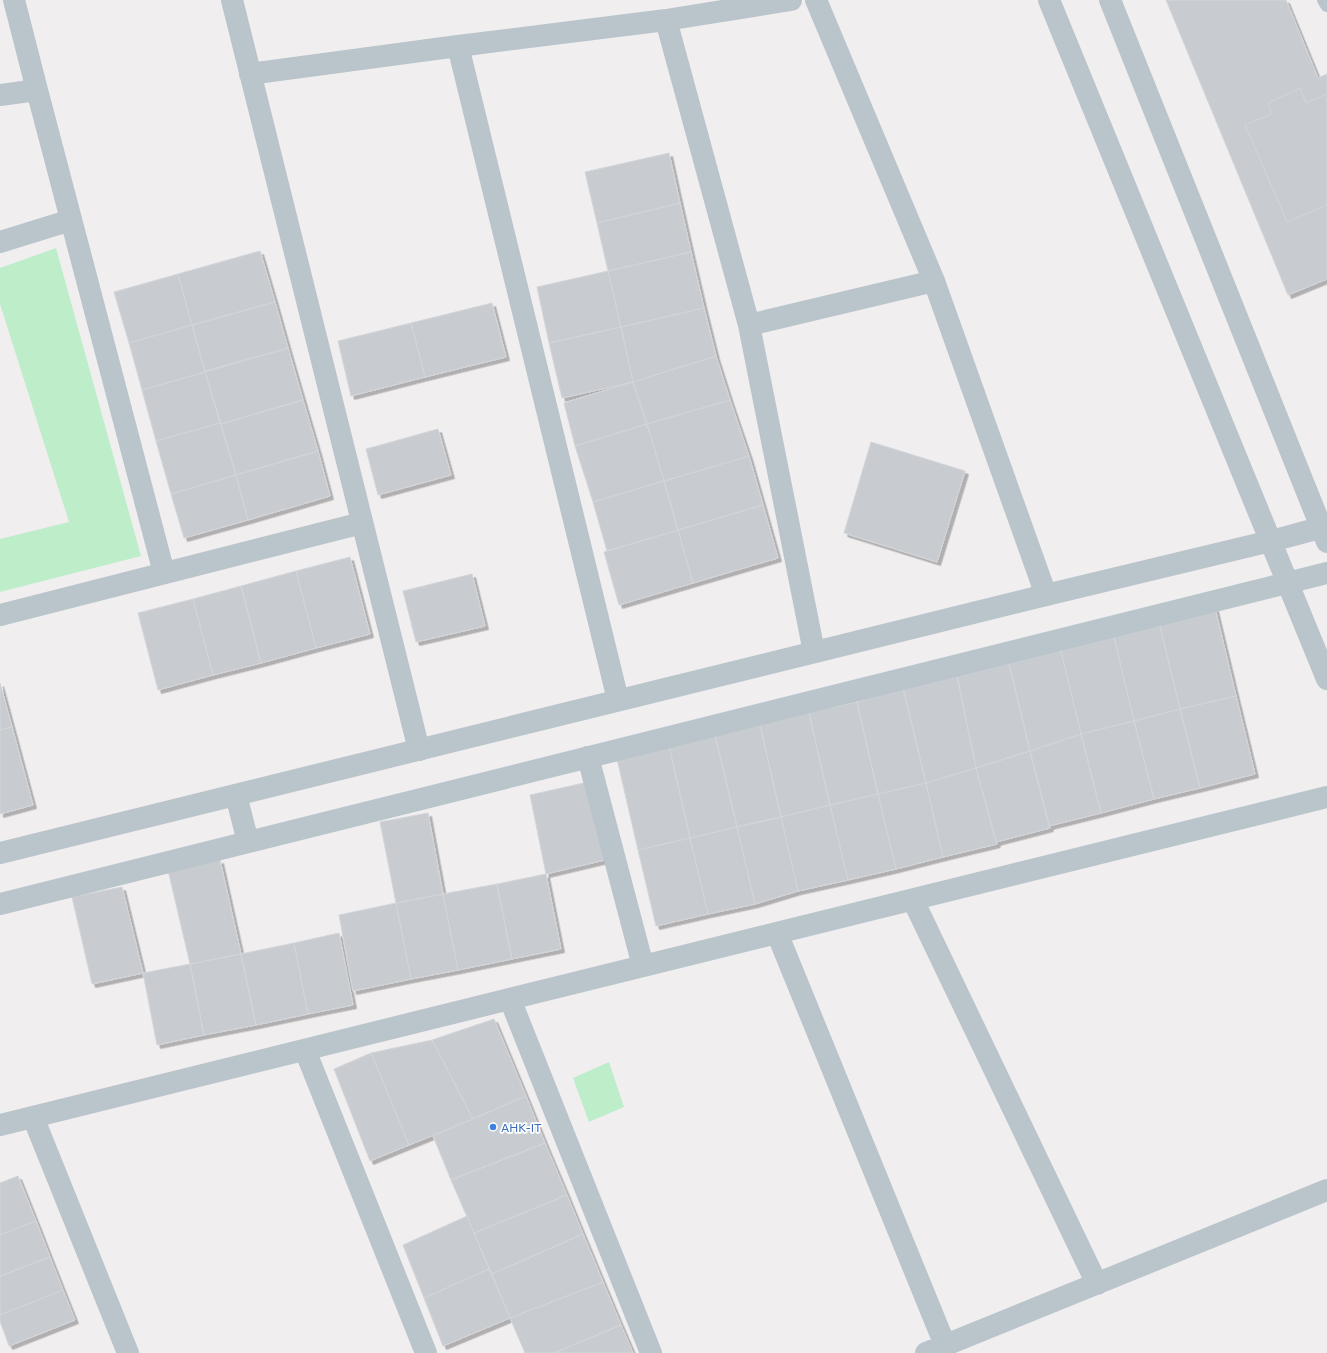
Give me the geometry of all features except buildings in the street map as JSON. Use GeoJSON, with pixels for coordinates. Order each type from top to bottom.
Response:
{"type":"FeatureCollection","features":[{"type":"Feature","properties":{"kind":"street"},"geometry":{"type":"LineString","coordinates":[[14,0],[164,573]]}},
{"type":"Feature","properties":{"kind":"street"},"geometry":{"type":"LineString","coordinates":[[232,0],[419,750]]}},
{"type":"Feature","properties":{"kind":"street"},"geometry":{"type":"LineString","coordinates":[[250,74],[666,20],[791,0]]}},
{"type":"Feature","properties":{"kind":"street"},"geometry":{"type":"LineString","coordinates":[[816,0],[934,281],[1046,595]]}},
{"type":"Feature","properties":{"kind":"street"},"geometry":{"type":"LineString","coordinates":[[1049,0],[1327,679]]}},
{"type":"Feature","properties":{"kind":"street"},"geometry":{"type":"LineString","coordinates":[[0,853],[1046,595],[1271,541],[1325,532],[1110,0]]}},
{"type":"Feature","properties":{"kind":"street"},"geometry":{"type":"LineString","coordinates":[[666,20],[749,325],[814,652]]}},
{"type":"Feature","properties":{"kind":"street"},"geometry":{"type":"LineString","coordinates":[[458,46],[618,700]]}},
{"type":"Feature","properties":{"kind":"street"},"geometry":{"type":"LineString","coordinates":[[0,94],[37,90]]}},
{"type":"Feature","properties":{"kind":"street"},"geometry":{"type":"LineString","coordinates":[[0,242],[71,220]]}},
{"type":"Feature","properties":{"kind":"street"},"geometry":{"type":"LineString","coordinates":[[749,325],[934,281]]}},
{"type":"Feature","properties":{"kind":"street"},"geometry":{"type":"LineString","coordinates":[[0,615],[362,523]]}},
{"type":"Feature","properties":{"kind":"street"},"geometry":{"type":"LineString","coordinates":[[0,904],[1327,574]]}},
{"type":"Feature","properties":{"kind":"street"},"geometry":{"type":"LineString","coordinates":[[588,758],[643,966]]}},
{"type":"Feature","properties":{"kind":"street"},"geometry":{"type":"LineString","coordinates":[[236,795],[248,842]]}},
{"type":"Feature","properties":{"kind":"street"},"geometry":{"type":"LineString","coordinates":[[0,1125],[1327,797]]}},
{"type":"Feature","properties":{"kind":"street"},"geometry":{"type":"LineString","coordinates":[[913,900],[1097,1284]]}},
{"type":"Feature","properties":{"kind":"street"},"geometry":{"type":"LineString","coordinates":[[777,933],[935,1349],[1327,1190]]}},
{"type":"Feature","properties":{"kind":"street"},"geometry":{"type":"LineString","coordinates":[[510,999],[651,1353]]}},
{"type":"Feature","properties":{"kind":"street"},"geometry":{"type":"LineString","coordinates":[[305,1050],[426,1353]]}},
{"type":"Feature","properties":{"kind":"street"},"geometry":{"type":"LineString","coordinates":[[33,1117],[128,1353]]}},
{"type":"Feature","properties":{"kind":"lane"},"geometry":{"type":"LineString","coordinates":[[1324,0],[1327,5]]}},
{"type":"Feature","properties":{"kind":"green space"},"geometry":{"type":"Polygon","coordinates":[[[56,248],[141,556],[0,592],[0,539],[69,522],[0,304],[0,268],[56,248]]]}},
{"type":"Feature","properties":{"kind":"green space"},"geometry":{"type":"Polygon","coordinates":[[[609,1062],[624,1107],[589,1122],[573,1078],[609,1062]]]}},
{"type":"Feature","properties":{"kind":"place","name":"AHK-IT"},"geometry":{"type":"Point","coordinates":[493,1127]}}]}
